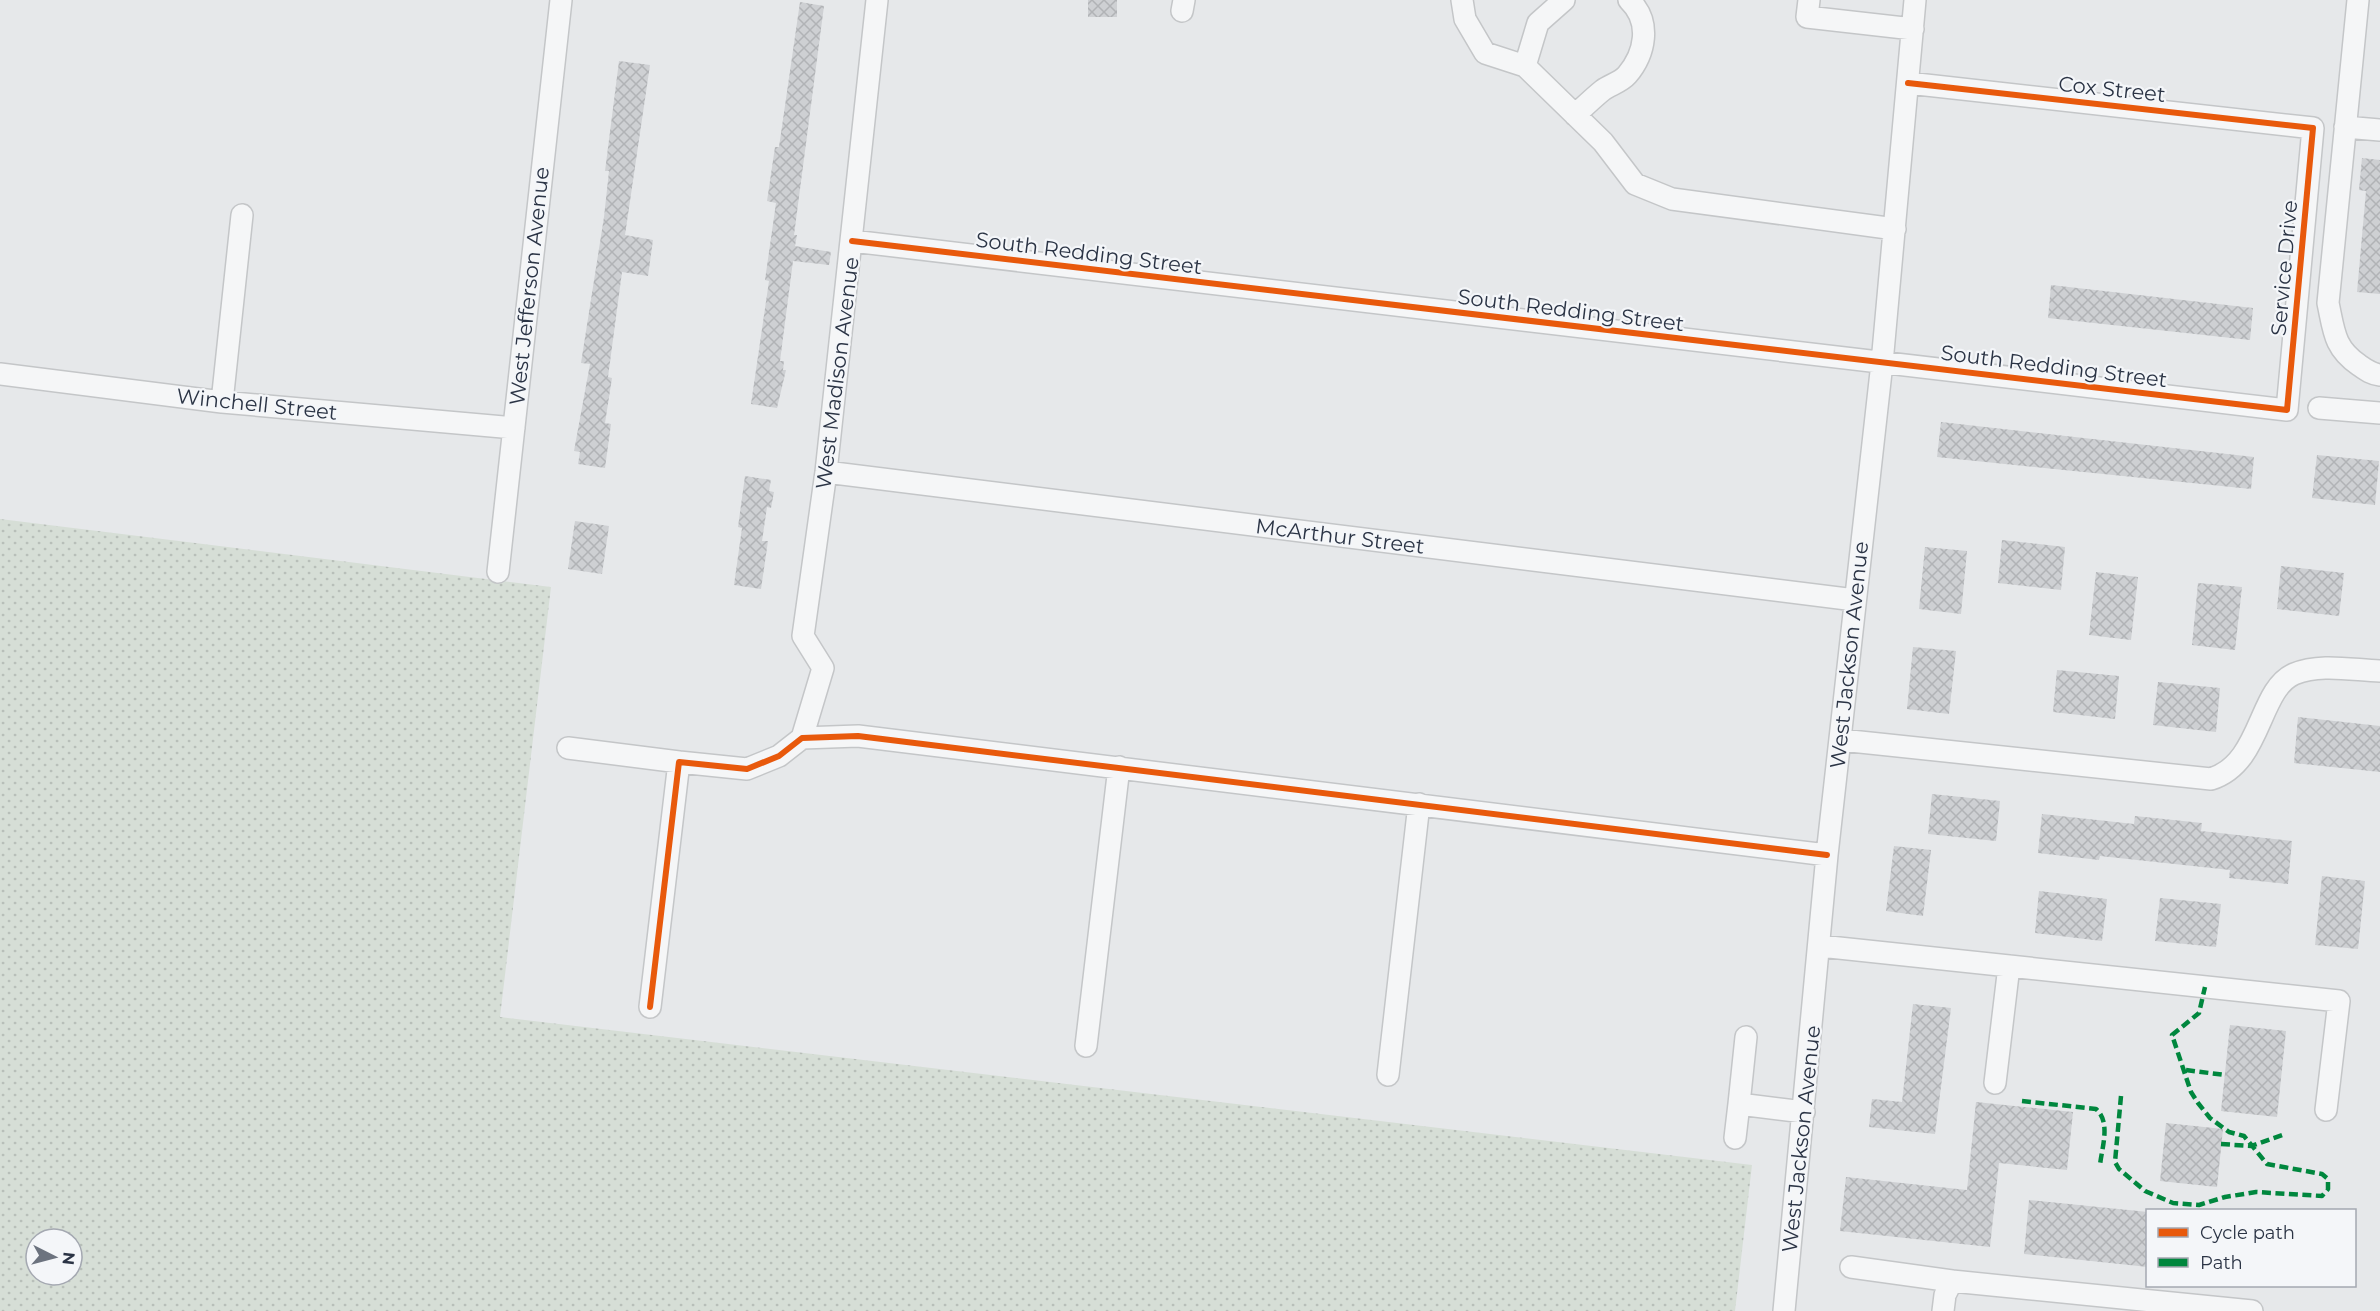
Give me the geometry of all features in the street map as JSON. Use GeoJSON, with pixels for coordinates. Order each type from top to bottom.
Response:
{"type":"FeatureCollection","features":[{"type":"Feature","properties":{"kind":"street","name":"West Jefferson Avenue"},"geometry":{"type":"LineString","coordinates":[[498,572],[561,0]]}},
{"type":"Feature","properties":{"kind":"street","name":"West Madison Avenue"},"geometry":{"type":"LineString","coordinates":[[802,738],[823,668],[803,636],[826,472],[878,0]]}},
{"type":"Feature","properties":{"kind":"street"},"geometry":{"type":"LineString","coordinates":[[1461,0],[1465,20],[1485,53],[1525,66],[1603,142],[1635,184],[1672,199],[1895,229]]}},
{"type":"Feature","properties":{"kind":"street"},"geometry":{"type":"LineString","coordinates":[[1525,66],[1538,23],[1564,0]]}},
{"type":"Feature","properties":{"kind":"street"},"geometry":{"type":"LineString","coordinates":[[1575,115],[1604,90],[1626,77],[1637,59],[1645,41],[1644,28],[1629,0]]}},
{"type":"Feature","properties":{"kind":"street"},"geometry":{"type":"LineString","coordinates":[[1809,0],[1807,17],[1913,29]]}},
{"type":"Feature","properties":{"kind":"street","name":"West Jackson Avenue"},"geometry":{"type":"LineString","coordinates":[[1784,1311],[1827,855],[1882,363],[1915,0]]}},
{"type":"Feature","properties":{"kind":"street"},"geometry":{"type":"LineString","coordinates":[[2358,0],[2328,303],[2337,344],[2349,358],[2373,374],[2380,375]]}},
{"type":"Feature","properties":{"kind":"street","name":"Cox Street"},"geometry":{"type":"LineString","coordinates":[[1908,83],[2313,128]]}},
{"type":"Feature","properties":{"kind":"street"},"geometry":{"type":"LineString","coordinates":[[2345,127],[2380,130]]}},
{"type":"Feature","properties":{"kind":"street","name":"Service Drive"},"geometry":{"type":"LineString","coordinates":[[2287,410],[2313,128]]}},
{"type":"Feature","properties":{"kind":"street"},"geometry":{"type":"LineString","coordinates":[[222,402],[242,215]]}},
{"type":"Feature","properties":{"kind":"street","name":"South Redding Street"},"geometry":{"type":"LineString","coordinates":[[852,241],[2287,410]]}},
{"type":"Feature","properties":{"kind":"street","name":"Winchell Street"},"geometry":{"type":"LineString","coordinates":[[0,374],[222,402],[514,428]]}},
{"type":"Feature","properties":{"kind":"street"},"geometry":{"type":"LineString","coordinates":[[2319,408],[2380,413]]}},
{"type":"Feature","properties":{"kind":"street","name":"McArthur Street"},"geometry":{"type":"LineString","coordinates":[[826,472],[1855,600]]}},
{"type":"Feature","properties":{"kind":"street"},"geometry":{"type":"LineString","coordinates":[[1840,740],[2211,779],[2226,774],[2242,757],[2279,686],[2292,675],[2320,668],[2380,671]]}},
{"type":"Feature","properties":{"kind":"street"},"geometry":{"type":"LineString","coordinates":[[568,748],[747,769],[779,756],[802,738],[858,736],[1827,855]]}},
{"type":"Feature","properties":{"kind":"street"},"geometry":{"type":"LineString","coordinates":[[650,1007],[679,762]]}},
{"type":"Feature","properties":{"kind":"street"},"geometry":{"type":"LineString","coordinates":[[1086,1046],[1119,767]]}},
{"type":"Feature","properties":{"kind":"street"},"geometry":{"type":"LineString","coordinates":[[1388,1075],[1419,804]]}},
{"type":"Feature","properties":{"kind":"street"},"geometry":{"type":"LineString","coordinates":[[1820,946],[2339,1001],[2326,1110]]}},
{"type":"Feature","properties":{"kind":"street"},"geometry":{"type":"LineString","coordinates":[[1995,1083],[2009,966]]}},
{"type":"Feature","properties":{"kind":"street"},"geometry":{"type":"LineString","coordinates":[[1735,1138],[1746,1037]]}},
{"type":"Feature","properties":{"kind":"street"},"geometry":{"type":"LineString","coordinates":[[1738,1104],[1804,1112]]}},
{"type":"Feature","properties":{"kind":"street"},"geometry":{"type":"LineString","coordinates":[[1851,1267],[1952,1281],[2252,1311]]}},
{"type":"Feature","properties":{"kind":"street"},"geometry":{"type":"LineString","coordinates":[[1943,1311],[1945,1295],[1952,1281]]}},
{"type":"Feature","properties":{"kind":"shaded area"},"geometry":{"type":"Polygon","coordinates":[[[0,519],[551,587],[500,1017],[1752,1165],[1735,1311],[0,1311],[0,519]]]}},
{"type":"Feature","properties":{"kind":"building"},"geometry":{"type":"Polygon","coordinates":[[[1088,0],[1117,0],[1117,17],[1088,17],[1088,0]]]}},
{"type":"Feature","properties":{"kind":"building"},"geometry":{"type":"Polygon","coordinates":[[[800,2],[824,6],[794,235],[797,235],[795,246],[831,252],[829,265],[793,261],[780,361],[784,361],[783,370],[786,370],[777,408],[751,404],[769,281],[765,280],[776,203],[767,201],[775,147],[779,147],[800,2]]]}},
{"type":"Feature","properties":{"kind":"building"},"geometry":{"type":"Polygon","coordinates":[[[619,61],[650,65],[625,235],[653,240],[648,276],[622,272],[608,377],[612,378],[605,423],[611,424],[605,468],[578,464],[580,452],[574,451],[590,364],[581,363],[604,217],[609,171],[605,171],[619,61]]]}},
{"type":"Feature","properties":{"kind":"building"},"geometry":{"type":"Polygon","coordinates":[[[2362,158],[2380,160],[2380,294],[2357,292],[2366,191],[2359,190],[2362,158]]]}},
{"type":"Feature","properties":{"kind":"building"},"geometry":{"type":"Polygon","coordinates":[[[2051,285],[2253,308],[2250,340],[2048,318],[2051,285]]]}},
{"type":"Feature","properties":{"kind":"building"},"geometry":{"type":"Polygon","coordinates":[[[1941,422],[2254,457],[2251,489],[1937,457],[1941,422]]]}},
{"type":"Feature","properties":{"kind":"building"},"geometry":{"type":"Polygon","coordinates":[[[2317,455],[2379,461],[2375,505],[2312,498],[2317,455]]]}},
{"type":"Feature","properties":{"kind":"building"},"geometry":{"type":"Polygon","coordinates":[[[745,476],[771,480],[769,491],[774,492],[771,508],[767,507],[762,541],[768,541],[761,589],[734,585],[742,528],[738,527],[745,476]]]}},
{"type":"Feature","properties":{"kind":"building"},"geometry":{"type":"Polygon","coordinates":[[[575,521],[609,526],[602,574],[568,569],[575,521]]]}},
{"type":"Feature","properties":{"kind":"building"},"geometry":{"type":"Polygon","coordinates":[[[2002,540],[2065,547],[2061,590],[1998,583],[2002,540]]]}},
{"type":"Feature","properties":{"kind":"building"},"geometry":{"type":"Polygon","coordinates":[[[1925,547],[1967,551],[1961,614],[1919,609],[1925,547]]]}},
{"type":"Feature","properties":{"kind":"building"},"geometry":{"type":"Polygon","coordinates":[[[2281,566],[2344,573],[2339,616],[2277,609],[2281,566]]]}},
{"type":"Feature","properties":{"kind":"building"},"geometry":{"type":"Polygon","coordinates":[[[2096,572],[2138,577],[2131,640],[2089,635],[2096,572]]]}},
{"type":"Feature","properties":{"kind":"building"},"geometry":{"type":"Polygon","coordinates":[[[2198,583],[2242,587],[2235,650],[2192,645],[2198,583]]]}},
{"type":"Feature","properties":{"kind":"building"},"geometry":{"type":"Polygon","coordinates":[[[1913,647],[1956,651],[1949,714],[1907,709],[1913,647]]]}},
{"type":"Feature","properties":{"kind":"building"},"geometry":{"type":"Polygon","coordinates":[[[2057,670],[2119,676],[2115,719],[2053,712],[2057,670]]]}},
{"type":"Feature","properties":{"kind":"building"},"geometry":{"type":"Polygon","coordinates":[[[2158,682],[2220,688],[2216,732],[2153,725],[2158,682]]]}},
{"type":"Feature","properties":{"kind":"building"},"geometry":{"type":"Polygon","coordinates":[[[2298,717],[2380,726],[2380,772],[2294,763],[2298,717]]]}},
{"type":"Feature","properties":{"kind":"building"},"geometry":{"type":"Polygon","coordinates":[[[1932,794],[2000,801],[1996,841],[1928,834],[1932,794]]]}},
{"type":"Feature","properties":{"kind":"building"},"geometry":{"type":"Polygon","coordinates":[[[2042,814],[2134,824],[2135,816],[2202,823],[2201,831],[2292,841],[2288,884],[2229,878],[2230,870],[2100,856],[2099,860],[2038,853],[2042,814]]]}},
{"type":"Feature","properties":{"kind":"building"},"geometry":{"type":"Polygon","coordinates":[[[1894,846],[1931,850],[1923,916],[1886,911],[1894,846]]]}},
{"type":"Feature","properties":{"kind":"building"},"geometry":{"type":"Polygon","coordinates":[[[2322,876],[2365,881],[2358,949],[2315,945],[2322,876]]]}},
{"type":"Feature","properties":{"kind":"building"},"geometry":{"type":"Polygon","coordinates":[[[2039,891],[2107,899],[2102,941],[2035,933],[2039,891]]]}},
{"type":"Feature","properties":{"kind":"building"},"geometry":{"type":"Polygon","coordinates":[[[2160,898],[2221,904],[2216,947],[2155,941],[2160,898]]]}},
{"type":"Feature","properties":{"kind":"building"},"geometry":{"type":"Polygon","coordinates":[[[1913,1004],[1951,1008],[1935,1134],[1869,1127],[1872,1099],[1902,1102],[1913,1004]]]}},
{"type":"Feature","properties":{"kind":"building"},"geometry":{"type":"Polygon","coordinates":[[[2230,1025],[2286,1031],[2277,1117],[2221,1111],[2230,1025]]]}},
{"type":"Feature","properties":{"kind":"building"},"geometry":{"type":"Polygon","coordinates":[[[1976,1102],[2073,1112],[2067,1170],[1999,1163],[1990,1247],[1840,1231],[1846,1177],[1967,1190],[1976,1102]]]}},
{"type":"Feature","properties":{"kind":"building"},"geometry":{"type":"Polygon","coordinates":[[[2166,1123],[2223,1129],[2217,1187],[2160,1181],[2166,1123]]]}},
{"type":"Feature","properties":{"kind":"building"},"geometry":{"type":"Polygon","coordinates":[[[2029,1200],[2146,1212],[2146,1267],[2024,1254],[2029,1200]]]}},
{"type":"Feature","properties":{"kind":"marked path"},"geometry":{"type":"LineString","coordinates":[[2121,1096],[2115,1162],[2119,1169],[2145,1191],[2173,1203],[2199,1205],[2225,1197],[2256,1192],[2322,1196],[2328,1189],[2328,1179],[2322,1174],[2267,1164],[2244,1136],[2229,1132],[2210,1118],[2191,1092],[2172,1035],[2199,1013],[2205,987]]}},
{"type":"Feature","properties":{"kind":"marked path"},"geometry":{"type":"LineString","coordinates":[[2186,1070],[2225,1075]]}},
{"type":"Feature","properties":{"kind":"marked path"},"geometry":{"type":"LineString","coordinates":[[2022,1101],[2096,1109],[2101,1114],[2104,1128],[2100,1165]]}},
{"type":"Feature","properties":{"kind":"marked path"},"geometry":{"type":"LineString","coordinates":[[2221,1144],[2251,1146],[2285,1134]]}},
{"type":"Feature","properties":{"kind":"cycle path"},"geometry":{"type":"LineString","coordinates":[[852,241],[2287,410],[2313,128],[1908,83]]}},
{"type":"Feature","properties":{"kind":"cycle path"},"geometry":{"type":"LineString","coordinates":[[650,1007],[679,762],[747,769],[779,756],[802,738],[858,736],[1827,855]]}}]}
